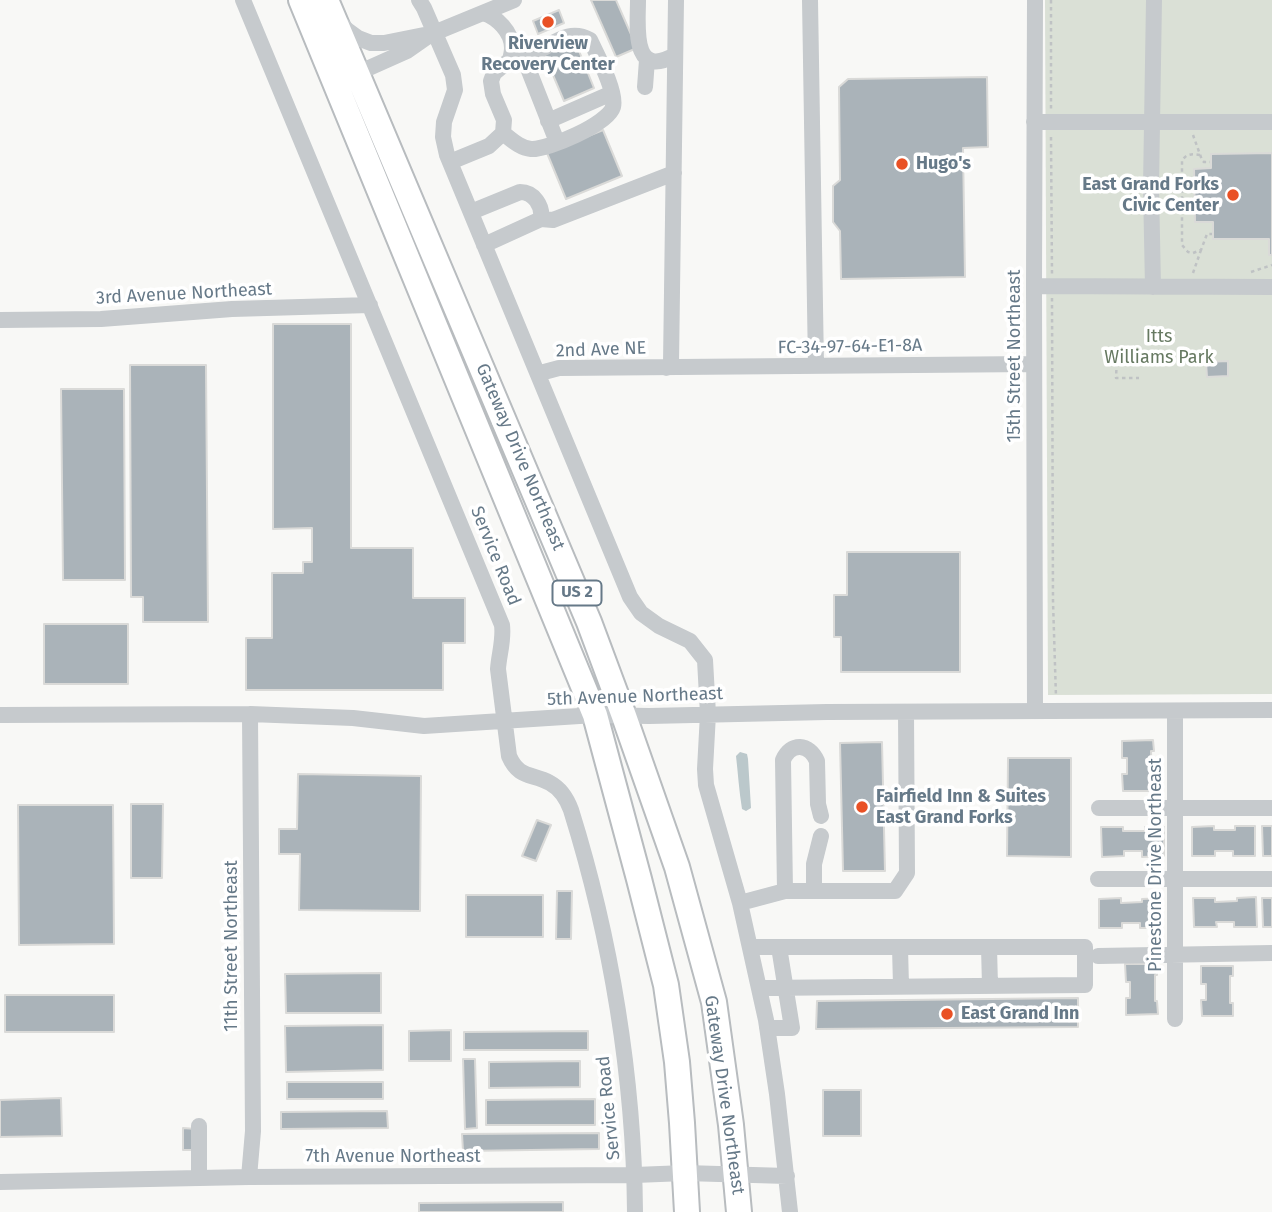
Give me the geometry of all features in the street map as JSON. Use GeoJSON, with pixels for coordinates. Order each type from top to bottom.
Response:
{"type":"FeatureCollection","features":[{"type":"Feature","properties":{"kind":"highway","name":"Gateway Drive Northeast"},"geometry":{"type":"LineString","coordinates":[[301,0],[346,77],[583,609],[624,716],[677,867],[713,1002],[728,1099],[739,1212]]}},
{"type":"Feature","properties":{"kind":"highway","name":"Gateway Drive Northeast"},"geometry":{"type":"LineString","coordinates":[[329,7],[346,77],[595,715],[666,985],[677,1062],[687,1212]]}},
{"type":"Feature","properties":{"kind":"street","name":"Service Road"},"geometry":{"type":"LineString","coordinates":[[243,0],[502,625],[498,669],[507,748],[512,762],[524,774],[557,787],[568,800],[607,953],[617,1006],[630,1099],[635,1212]]}},
{"type":"Feature","properties":{"kind":"street"},"geometry":{"type":"LineString","coordinates":[[419,0],[453,75],[455,90],[444,122],[443,137],[450,162],[629,597],[641,613],[659,626],[690,641],[705,660],[708,714],[706,785],[740,902],[767,1028],[790,1212]]}},
{"type":"Feature","properties":{"kind":"street"},"geometry":{"type":"LineString","coordinates":[[346,77],[407,51],[435,33],[514,0]]}},
{"type":"Feature","properties":{"kind":"street"},"geometry":{"type":"LineString","coordinates":[[638,0],[639,43],[642,54],[652,61],[675,55]]}},
{"type":"Feature","properties":{"kind":"street"},"geometry":{"type":"LineString","coordinates":[[666,368],[671,364],[676,0]]}},
{"type":"Feature","properties":{"kind":"street"},"geometry":{"type":"LineString","coordinates":[[810,0],[816,366]]}},
{"type":"Feature","properties":{"kind":"street","name":"15th Street Northeast"},"geometry":{"type":"LineString","coordinates":[[1035,0],[1035,711]]}},
{"type":"Feature","properties":{"kind":"street"},"geometry":{"type":"LineString","coordinates":[[1153,287],[1151,187],[1154,0]]}},
{"type":"Feature","properties":{"kind":"street"},"geometry":{"type":"LineString","coordinates":[[329,7],[347,30],[371,43],[435,33]]}},
{"type":"Feature","properties":{"kind":"street"},"geometry":{"type":"LineString","coordinates":[[483,13],[491,15],[499,22],[517,50],[557,142]]}},
{"type":"Feature","properties":{"kind":"street"},"geometry":{"type":"LineString","coordinates":[[503,133],[520,146],[530,149],[544,148],[595,126],[609,114],[613,106],[612,93],[590,40],[571,35],[533,52],[517,50]]}},
{"type":"Feature","properties":{"kind":"street"},"geometry":{"type":"LineString","coordinates":[[450,162],[489,146],[503,133],[504,120],[493,94],[491,81],[494,73],[510,60],[517,50]]}},
{"type":"Feature","properties":{"kind":"street"},"geometry":{"type":"LineString","coordinates":[[645,87],[647,60]]}},
{"type":"Feature","properties":{"kind":"street"},"geometry":{"type":"LineString","coordinates":[[548,121],[612,93]]}},
{"type":"Feature","properties":{"kind":"street"},"geometry":{"type":"LineString","coordinates":[[1034,122],[1272,122]]}},
{"type":"Feature","properties":{"kind":"street"},"geometry":{"type":"LineString","coordinates":[[484,245],[541,219],[554,220],[674,173]]}},
{"type":"Feature","properties":{"kind":"street"},"geometry":{"type":"LineString","coordinates":[[471,212],[520,192],[528,192],[535,198],[541,219]]}},
{"type":"Feature","properties":{"kind":"street"},"geometry":{"type":"LineString","coordinates":[[1034,286],[1272,287]]}},
{"type":"Feature","properties":{"kind":"street","name":"3rd Avenue Northeast"},"geometry":{"type":"LineString","coordinates":[[0,320],[101,319],[232,309],[370,305]]}},
{"type":"Feature","properties":{"kind":"street","name":"FC-34-97-64-E1-8A"},"geometry":{"type":"LineString","coordinates":[[666,368],[1034,364]]}},
{"type":"Feature","properties":{"kind":"street","name":"2nd Ave NE"},"geometry":{"type":"LineString","coordinates":[[539,377],[544,372],[559,368],[666,368]]}},
{"type":"Feature","properties":{"kind":"street","name":"5th Avenue Northeast"},"geometry":{"type":"LineString","coordinates":[[0,715],[250,714],[353,718],[425,726],[595,715],[1272,710]]}},
{"type":"Feature","properties":{"kind":"street","name":"Pinestone Drive Northeast"},"geometry":{"type":"LineString","coordinates":[[1175,711],[1175,1019]]}},
{"type":"Feature","properties":{"kind":"street"},"geometry":{"type":"LineString","coordinates":[[740,902],[785,891],[895,891],[907,873],[906,712]]}},
{"type":"Feature","properties":{"kind":"street","name":"11th Street Northeast"},"geometry":{"type":"LineString","coordinates":[[249,1177],[253,1131],[250,714]]}},
{"type":"Feature","properties":{"kind":"street"},"geometry":{"type":"LineString","coordinates":[[785,891],[783,760],[792,748],[802,747],[809,750],[817,761],[818,804],[821,816]]}},
{"type":"Feature","properties":{"kind":"street"},"geometry":{"type":"LineString","coordinates":[[1099,808],[1272,808]]}},
{"type":"Feature","properties":{"kind":"street"},"geometry":{"type":"LineString","coordinates":[[814,891],[814,864],[821,836]]}},
{"type":"Feature","properties":{"kind":"street"},"geometry":{"type":"LineString","coordinates":[[1098,879],[1272,879]]}},
{"type":"Feature","properties":{"kind":"street"},"geometry":{"type":"LineString","coordinates":[[751,947],[1085,947],[1085,985],[759,988]]}},
{"type":"Feature","properties":{"kind":"street"},"geometry":{"type":"LineString","coordinates":[[767,1028],[792,1027],[779,947]]}},
{"type":"Feature","properties":{"kind":"street"},"geometry":{"type":"LineString","coordinates":[[900,947],[901,986]]}},
{"type":"Feature","properties":{"kind":"street"},"geometry":{"type":"LineString","coordinates":[[989,947],[990,986]]}},
{"type":"Feature","properties":{"kind":"street"},"geometry":{"type":"LineString","coordinates":[[1098,956],[1272,953]]}},
{"type":"Feature","properties":{"kind":"street"},"geometry":{"type":"LineString","coordinates":[[199,1126],[199,1178]]}},
{"type":"Feature","properties":{"kind":"street","name":"7th Avenue Northeast"},"geometry":{"type":"LineString","coordinates":[[0,1182],[685,1173],[787,1176]]}},
{"type":"Feature","properties":{"kind":"path"},"geometry":{"type":"LineString","coordinates":[[1051,0],[1053,601],[1056,711]]}},
{"type":"Feature","properties":{"kind":"path"},"geometry":{"type":"LineString","coordinates":[[1188,122],[1200,155],[1204,162],[1210,162]]}},
{"type":"Feature","properties":{"kind":"path"},"geometry":{"type":"LineString","coordinates":[[1200,155],[1193,154],[1184,157],[1182,161],[1182,245],[1188,252],[1201,250]]}},
{"type":"Feature","properties":{"kind":"path"},"geometry":{"type":"LineString","coordinates":[[1151,187],[1193,187]]}},
{"type":"Feature","properties":{"kind":"path"},"geometry":{"type":"LineString","coordinates":[[1152,210],[1193,210]]}},
{"type":"Feature","properties":{"kind":"path"},"geometry":{"type":"LineString","coordinates":[[1191,287],[1191,279],[1207,234],[1212,234]]}},
{"type":"Feature","properties":{"kind":"path"},"geometry":{"type":"LineString","coordinates":[[1117,356],[1116,378],[1139,378]]}},
{"type":"Feature","properties":{"kind":"green space","name":"Itts Williams Park"},"geometry":{"type":"Polygon","coordinates":[[[1045,0],[1272,0],[1272,694],[1048,695],[1045,0]]]}},
{"type":"Feature","properties":{"kind":"shaded area"},"geometry":{"type":"Polygon","coordinates":[[[740,752],[747,754],[748,759],[751,808],[746,811],[742,809],[736,756],[740,752]]]}},
{"type":"Feature","properties":{"kind":"building"},"geometry":{"type":"Polygon","coordinates":[[[591,0],[616,0],[637,48],[616,57],[591,0]]]}},
{"type":"Feature","properties":{"kind":"building","name":"Riverview Recovery Center"},"geometry":{"type":"Polygon","coordinates":[[[559,10],[564,23],[538,34],[533,21],[559,10]]]}},
{"type":"Feature","properties":{"kind":"building"},"geometry":{"type":"Polygon","coordinates":[[[573,36],[594,88],[564,101],[542,49],[573,36]]]}},
{"type":"Feature","properties":{"kind":"building","name":"Hugo's"},"geometry":{"type":"Polygon","coordinates":[[[987,77],[988,147],[963,148],[965,277],[841,279],[840,231],[833,222],[833,186],[840,180],[839,87],[848,79],[987,77]]]}},
{"type":"Feature","properties":{"kind":"building"},"geometry":{"type":"Polygon","coordinates":[[[603,130],[622,176],[566,199],[547,153],[603,130]]]}},
{"type":"Feature","properties":{"kind":"building","name":"East Grand Forks Civic Center"},"geometry":{"type":"Polygon","coordinates":[[[1272,153],[1272,255],[1269,255],[1269,239],[1213,239],[1213,222],[1195,222],[1194,169],[1211,168],[1211,154],[1272,153]]]}},
{"type":"Feature","properties":{"kind":"building"},"geometry":{"type":"Polygon","coordinates":[[[273,324],[351,324],[351,548],[413,548],[413,598],[465,598],[465,643],[443,643],[443,690],[246,690],[246,638],[272,638],[272,573],[303,573],[303,562],[312,562],[312,528],[273,529],[273,324]]]}},
{"type":"Feature","properties":{"kind":"building"},"geometry":{"type":"Polygon","coordinates":[[[1228,361],[1228,376],[1207,377],[1206,362],[1228,361]]]}},
{"type":"Feature","properties":{"kind":"building"},"geometry":{"type":"Polygon","coordinates":[[[130,365],[206,365],[208,622],[143,622],[143,597],[131,597],[130,365]]]}},
{"type":"Feature","properties":{"kind":"building"},"geometry":{"type":"Polygon","coordinates":[[[61,389],[124,389],[125,580],[63,580],[61,389]]]}},
{"type":"Feature","properties":{"kind":"building"},"geometry":{"type":"Polygon","coordinates":[[[847,552],[960,552],[960,672],[841,672],[841,637],[834,637],[834,595],[847,595],[847,552]]]}},
{"type":"Feature","properties":{"kind":"building"},"geometry":{"type":"Polygon","coordinates":[[[44,624],[128,624],[128,684],[44,684],[44,624]]]}},
{"type":"Feature","properties":{"kind":"building"},"geometry":{"type":"Polygon","coordinates":[[[1153,740],[1154,751],[1151,751],[1154,791],[1123,791],[1122,774],[1127,774],[1127,758],[1122,758],[1122,741],[1153,740]]]}},
{"type":"Feature","properties":{"kind":"building","name":"Fairfield Inn & Suites East Grand Forks"},"geometry":{"type":"Polygon","coordinates":[[[882,742],[885,871],[843,871],[840,743],[882,742]]]}},
{"type":"Feature","properties":{"kind":"building"},"geometry":{"type":"Polygon","coordinates":[[[1008,758],[1071,758],[1071,857],[1007,856],[1008,758]]]}},
{"type":"Feature","properties":{"kind":"building"},"geometry":{"type":"Polygon","coordinates":[[[298,774],[421,776],[420,911],[299,910],[300,854],[279,854],[279,829],[297,829],[298,774]]]}},
{"type":"Feature","properties":{"kind":"building"},"geometry":{"type":"Polygon","coordinates":[[[131,804],[163,804],[162,878],[131,878],[131,804]]]}},
{"type":"Feature","properties":{"kind":"building"},"geometry":{"type":"Polygon","coordinates":[[[18,805],[113,805],[114,944],[19,945],[18,805]]]}},
{"type":"Feature","properties":{"kind":"building"},"geometry":{"type":"Polygon","coordinates":[[[537,820],[551,825],[536,861],[522,856],[537,820]]]}},
{"type":"Feature","properties":{"kind":"building"},"geometry":{"type":"Polygon","coordinates":[[[1214,826],[1214,830],[1235,830],[1235,826],[1255,826],[1255,856],[1233,856],[1233,851],[1215,851],[1215,856],[1192,856],[1192,827],[1214,826]]]}},
{"type":"Feature","properties":{"kind":"building"},"geometry":{"type":"Polygon","coordinates":[[[1262,826],[1272,826],[1272,856],[1263,856],[1262,826]]]}},
{"type":"Feature","properties":{"kind":"building"},"geometry":{"type":"Polygon","coordinates":[[[1101,827],[1145,831],[1145,827],[1164,827],[1164,856],[1142,857],[1142,851],[1124,851],[1124,856],[1102,857],[1101,827]]]}},
{"type":"Feature","properties":{"kind":"building"},"geometry":{"type":"Polygon","coordinates":[[[557,891],[572,891],[571,939],[556,939],[557,891]]]}},
{"type":"Feature","properties":{"kind":"building"},"geometry":{"type":"Polygon","coordinates":[[[466,895],[543,895],[543,937],[466,937],[466,895]]]}},
{"type":"Feature","properties":{"kind":"building"},"geometry":{"type":"Polygon","coordinates":[[[1256,897],[1257,927],[1234,927],[1234,922],[1216,922],[1217,927],[1194,927],[1193,898],[1215,898],[1215,902],[1256,897]]]}},
{"type":"Feature","properties":{"kind":"building"},"geometry":{"type":"Polygon","coordinates":[[[1121,898],[1121,903],[1162,898],[1162,928],[1140,928],[1140,923],[1122,923],[1122,928],[1099,928],[1099,899],[1121,898]]]}},
{"type":"Feature","properties":{"kind":"building"},"geometry":{"type":"Polygon","coordinates":[[[1262,898],[1272,898],[1272,927],[1263,927],[1262,898]]]}},
{"type":"Feature","properties":{"kind":"building"},"geometry":{"type":"Polygon","coordinates":[[[1125,964],[1157,964],[1155,1001],[1158,1014],[1126,1015],[1130,982],[1126,982],[1125,964]]]}},
{"type":"Feature","properties":{"kind":"building"},"geometry":{"type":"Polygon","coordinates":[[[1201,966],[1233,966],[1233,976],[1230,976],[1230,1003],[1233,1003],[1233,1016],[1202,1016],[1201,1000],[1206,1000],[1206,984],[1201,984],[1201,966]]]}},
{"type":"Feature","properties":{"kind":"building"},"geometry":{"type":"Polygon","coordinates":[[[381,973],[381,1013],[286,1013],[285,974],[381,973]]]}},
{"type":"Feature","properties":{"kind":"building"},"geometry":{"type":"Polygon","coordinates":[[[5,995],[114,995],[114,1032],[5,1032],[5,995]]]}},
{"type":"Feature","properties":{"kind":"building","name":"East Grand Inn"},"geometry":{"type":"Polygon","coordinates":[[[1078,998],[1078,1027],[816,1029],[817,1001],[1078,998]]]}},
{"type":"Feature","properties":{"kind":"building"},"geometry":{"type":"Polygon","coordinates":[[[383,1025],[383,1070],[286,1072],[285,1026],[383,1025]]]}},
{"type":"Feature","properties":{"kind":"building"},"geometry":{"type":"Polygon","coordinates":[[[451,1030],[451,1061],[409,1061],[409,1031],[451,1030]]]}},
{"type":"Feature","properties":{"kind":"building"},"geometry":{"type":"Polygon","coordinates":[[[588,1031],[588,1050],[464,1050],[464,1032],[588,1031]]]}},
{"type":"Feature","properties":{"kind":"building"},"geometry":{"type":"Polygon","coordinates":[[[463,1059],[475,1059],[477,1128],[465,1129],[463,1059]]]}},
{"type":"Feature","properties":{"kind":"building"},"geometry":{"type":"Polygon","coordinates":[[[580,1061],[580,1087],[489,1088],[489,1062],[580,1061]]]}},
{"type":"Feature","properties":{"kind":"building"},"geometry":{"type":"Polygon","coordinates":[[[287,1082],[383,1082],[383,1099],[287,1099],[287,1082]]]}},
{"type":"Feature","properties":{"kind":"building"},"geometry":{"type":"Polygon","coordinates":[[[823,1090],[861,1090],[861,1136],[823,1136],[823,1090]]]}},
{"type":"Feature","properties":{"kind":"building"},"geometry":{"type":"Polygon","coordinates":[[[61,1098],[62,1136],[0,1137],[0,1100],[61,1098]]]}},
{"type":"Feature","properties":{"kind":"building"},"geometry":{"type":"Polygon","coordinates":[[[595,1099],[595,1125],[486,1125],[486,1100],[595,1099]]]}},
{"type":"Feature","properties":{"kind":"building"},"geometry":{"type":"Polygon","coordinates":[[[387,1111],[388,1128],[281,1129],[281,1112],[387,1111]]]}},
{"type":"Feature","properties":{"kind":"building"},"geometry":{"type":"Polygon","coordinates":[[[183,1128],[196,1129],[195,1150],[183,1150],[183,1128]]]}},
{"type":"Feature","properties":{"kind":"building"},"geometry":{"type":"Polygon","coordinates":[[[599,1133],[599,1149],[463,1151],[462,1134],[599,1133]]]}},
{"type":"Feature","properties":{"kind":"building"},"geometry":{"type":"Polygon","coordinates":[[[563,1202],[563,1212],[419,1212],[419,1203],[563,1202]]]}},
{"type":"Feature","properties":{"kind":"place","name":"Riverview Recovery Center"},"geometry":{"type":"Point","coordinates":[548,22]}},
{"type":"Feature","properties":{"kind":"place","name":"Hugo's"},"geometry":{"type":"Point","coordinates":[902,164]}},
{"type":"Feature","properties":{"kind":"place","name":"East Grand Forks Civic Center"},"geometry":{"type":"Point","coordinates":[1233,195]}},
{"type":"Feature","properties":{"kind":"place","name":"Fairfield Inn & Suites East Grand Forks"},"geometry":{"type":"Point","coordinates":[862,807]}},
{"type":"Feature","properties":{"kind":"place","name":"East Grand Inn"},"geometry":{"type":"Point","coordinates":[947,1014]}}]}
